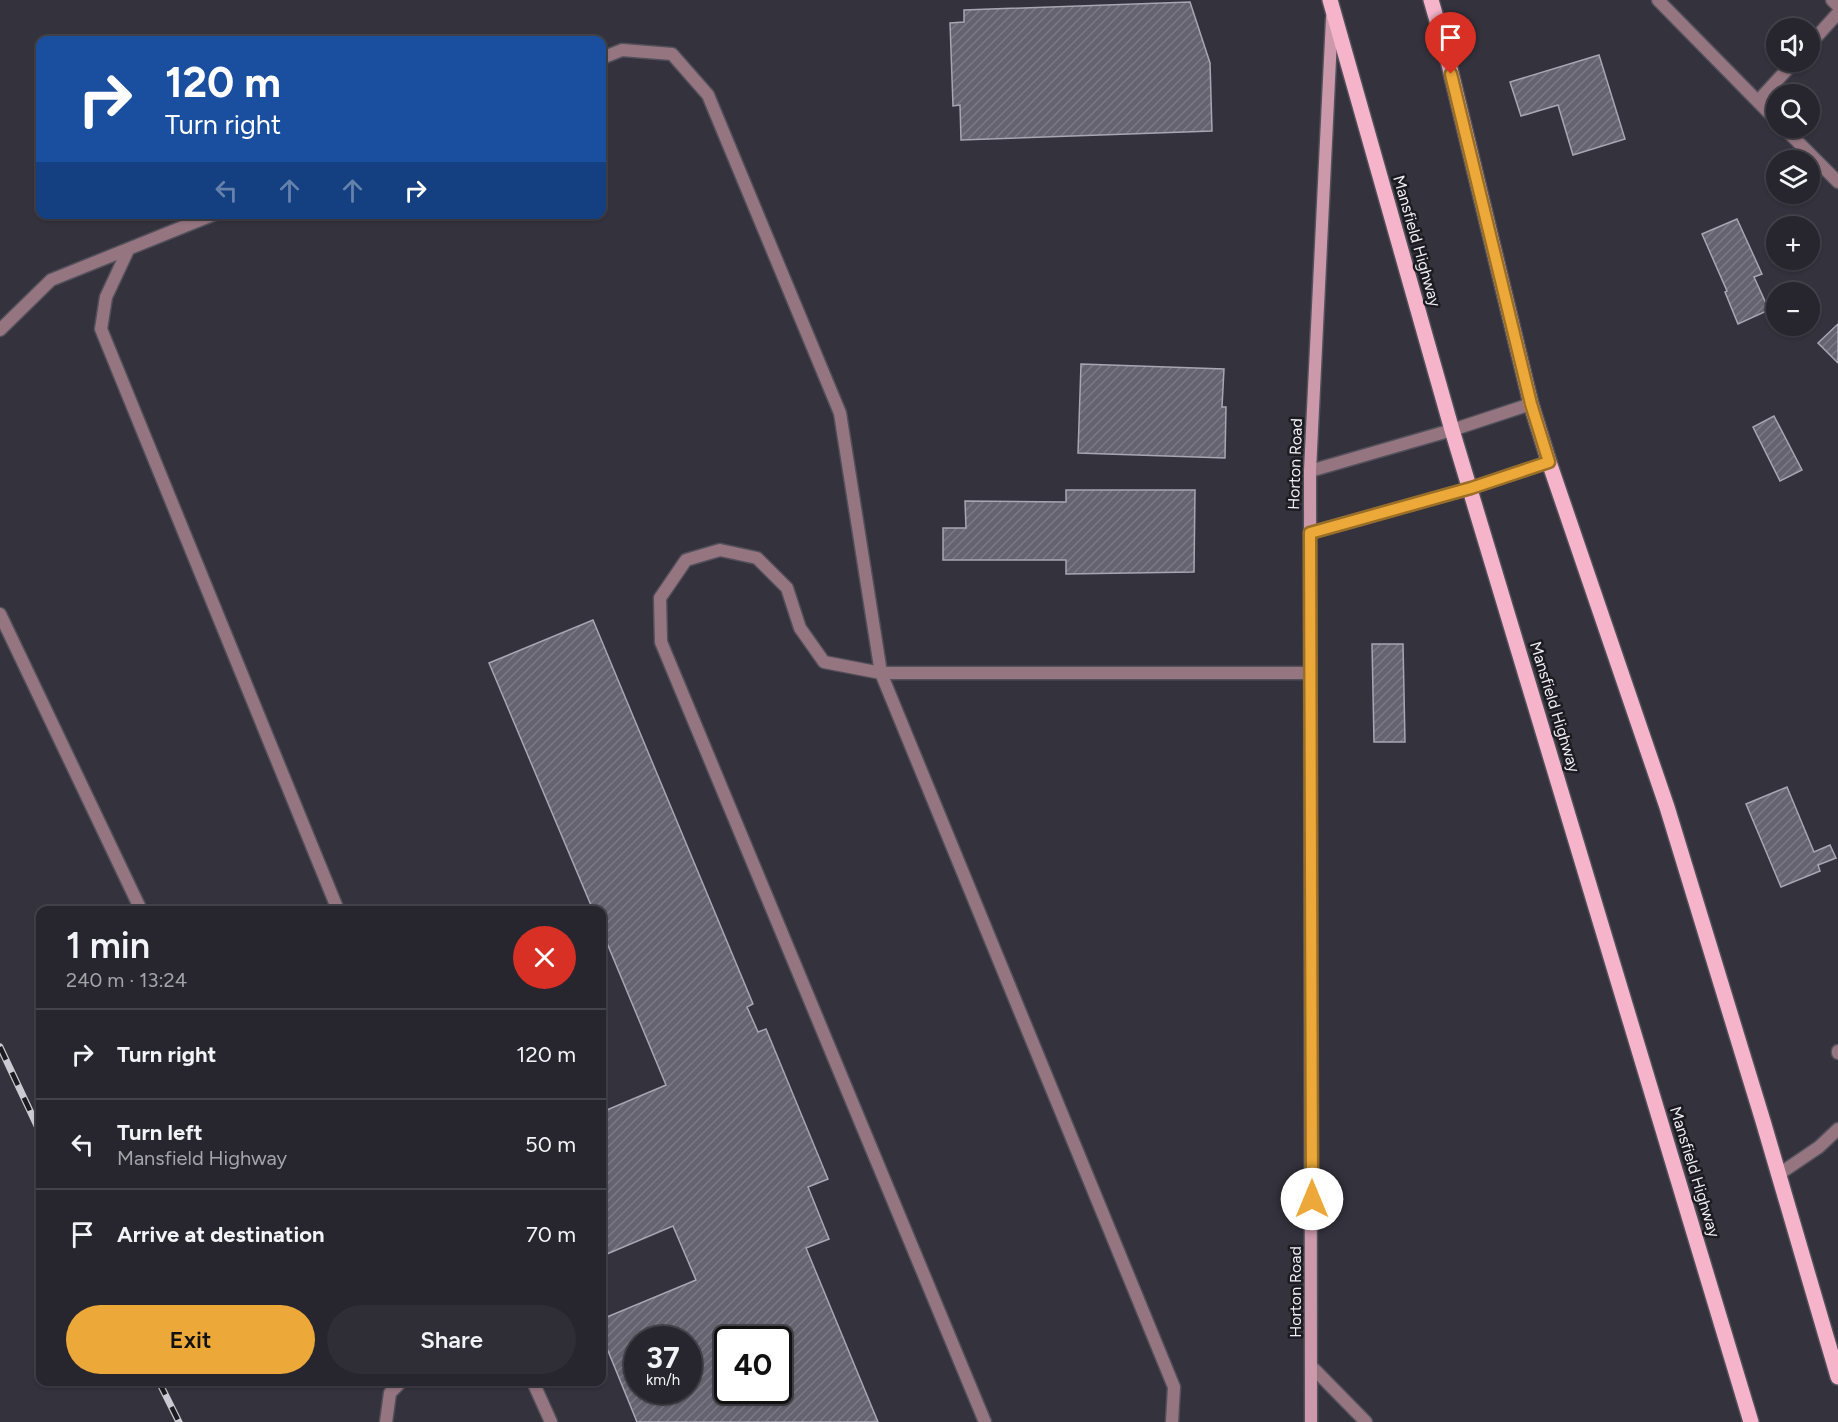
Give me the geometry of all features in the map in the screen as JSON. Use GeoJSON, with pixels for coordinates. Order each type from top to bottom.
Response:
{"type":"FeatureCollection","features":[{"type":"Feature","properties":{"kind":"main road"},"geometry":{"type":"LineString","coordinates":[[1431,0],[1449,63],[1531,404],[1667,807],[1779,1174],[1838,1377]]}},
{"type":"Feature","properties":{"kind":"main road","name":"Mansfield Highway"},"geometry":{"type":"LineString","coordinates":[[1331,5],[1452,430],[1751,1422]]}},
{"type":"Feature","properties":{"kind":"street"},"geometry":{"type":"LineString","coordinates":[[1658,0],[1766,109]]}},
{"type":"Feature","properties":{"kind":"street"},"geometry":{"type":"LineString","coordinates":[[1832,0],[1838,6]]}},
{"type":"Feature","properties":{"kind":"street","name":"Horton Road"},"geometry":{"type":"LineString","coordinates":[[1311,1422],[1310,471],[1331,5]]}},
{"type":"Feature","properties":{"kind":"street"},"geometry":{"type":"LineString","coordinates":[[1820,33],[1838,13]]}},
{"type":"Feature","properties":{"kind":"street"},"geometry":{"type":"LineString","coordinates":[[606,56],[622,50],[672,54],[708,95],[840,413],[881,673],[1174,1387],[1172,1422]]}},
{"type":"Feature","properties":{"kind":"street"},"geometry":{"type":"LineString","coordinates":[[1758,101],[1785,72]]}},
{"type":"Feature","properties":{"kind":"street"},"geometry":{"type":"LineString","coordinates":[[1794,138],[1838,182]]}},
{"type":"Feature","properties":{"kind":"street"},"geometry":{"type":"LineString","coordinates":[[0,330],[51,280],[203,219]]}},
{"type":"Feature","properties":{"kind":"street"},"geometry":{"type":"LineString","coordinates":[[128,250],[106,297],[101,329],[336,906]]}},
{"type":"Feature","properties":{"kind":"street"},"geometry":{"type":"LineString","coordinates":[[1310,471],[1452,430],[1531,404]]}},
{"type":"Feature","properties":{"kind":"street"},"geometry":{"type":"LineString","coordinates":[[1310,533],[1471,488],[1549,462]]}},
{"type":"Feature","properties":{"kind":"street"},"geometry":{"type":"LineString","coordinates":[[985,1422],[661,642],[660,598],[686,560],[720,550],[757,558],[787,588],[800,628],[824,662],[881,673],[1310,673]]}},
{"type":"Feature","properties":{"kind":"street"},"geometry":{"type":"LineString","coordinates":[[0,614],[139,906]]}},
{"type":"Feature","properties":{"kind":"street"},"geometry":{"type":"LineString","coordinates":[[1779,1174],[1820,1147],[1838,1130]]}},
{"type":"Feature","properties":{"kind":"street"},"geometry":{"type":"LineString","coordinates":[[1312,1367],[1366,1422]]}},
{"type":"Feature","properties":{"kind":"street"},"geometry":{"type":"LineString","coordinates":[[386,1422],[390,1393],[397,1386]]}},
{"type":"Feature","properties":{"kind":"street"},"geometry":{"type":"LineString","coordinates":[[535,1386],[550,1422]]}},
{"type":"Feature","properties":{"kind":"building"},"geometry":{"type":"Polygon","coordinates":[[[1190,2],[1210,63],[1212,131],[961,140],[960,105],[953,106],[950,23],[964,22],[964,10],[1190,2]]]}},
{"type":"Feature","properties":{"kind":"building"},"geometry":{"type":"Polygon","coordinates":[[[1599,55],[1625,139],[1573,155],[1558,105],[1521,116],[1510,82],[1599,55]]]}},
{"type":"Feature","properties":{"kind":"building"},"geometry":{"type":"Polygon","coordinates":[[[1737,219],[1762,274],[1754,277],[1766,303],[1766,311],[1738,324],[1725,292],[1727,291],[1702,234],[1737,219]]]}},
{"type":"Feature","properties":{"kind":"building"},"geometry":{"type":"Polygon","coordinates":[[[1838,324],[1838,363],[1818,343],[1838,324]]]}},
{"type":"Feature","properties":{"kind":"building"},"geometry":{"type":"Polygon","coordinates":[[[1081,364],[1224,369],[1222,407],[1226,407],[1225,458],[1078,453],[1081,364]]]}},
{"type":"Feature","properties":{"kind":"building"},"geometry":{"type":"Polygon","coordinates":[[[1774,416],[1802,470],[1780,481],[1753,427],[1774,416]]]}},
{"type":"Feature","properties":{"kind":"building"},"geometry":{"type":"Polygon","coordinates":[[[1066,490],[1195,490],[1194,572],[1066,574],[1066,560],[943,560],[943,528],[966,528],[965,501],[1066,502],[1066,490]]]}},
{"type":"Feature","properties":{"kind":"building"},"geometry":{"type":"Polygon","coordinates":[[[593,620],[753,1004],[747,1007],[758,1032],[766,1029],[828,1179],[808,1187],[829,1239],[806,1248],[878,1422],[637,1422],[630,1404],[702,1404],[702,1326],[624,1326],[624,1390],[606,1346],[606,1317],[696,1280],[673,1226],[606,1254],[606,1110],[666,1085],[606,941],[606,906],[591,906],[489,663],[593,620]]]}},
{"type":"Feature","properties":{"kind":"building"},"geometry":{"type":"Polygon","coordinates":[[[1372,644],[1403,644],[1405,742],[1374,742],[1372,644]]]}},
{"type":"Feature","properties":{"kind":"building"},"geometry":{"type":"Polygon","coordinates":[[[1787,787],[1814,852],[1830,845],[1836,858],[1818,865],[1820,871],[1781,887],[1746,804],[1787,787]]]}},
{"type":"Feature","properties":{"kind":"railway"},"geometry":{"type":"LineString","coordinates":[[0,1047],[36,1124]]}},
{"type":"Feature","properties":{"kind":"railway"},"geometry":{"type":"LineString","coordinates":[[161,1386],[179,1422]]}},
{"type":"Feature","properties":{"kind":"route"},"geometry":{"type":"LineString","coordinates":[[1312,1199],[1310,533],[1471,488],[1549,462],[1531,404],[1451,74]]}}]}
